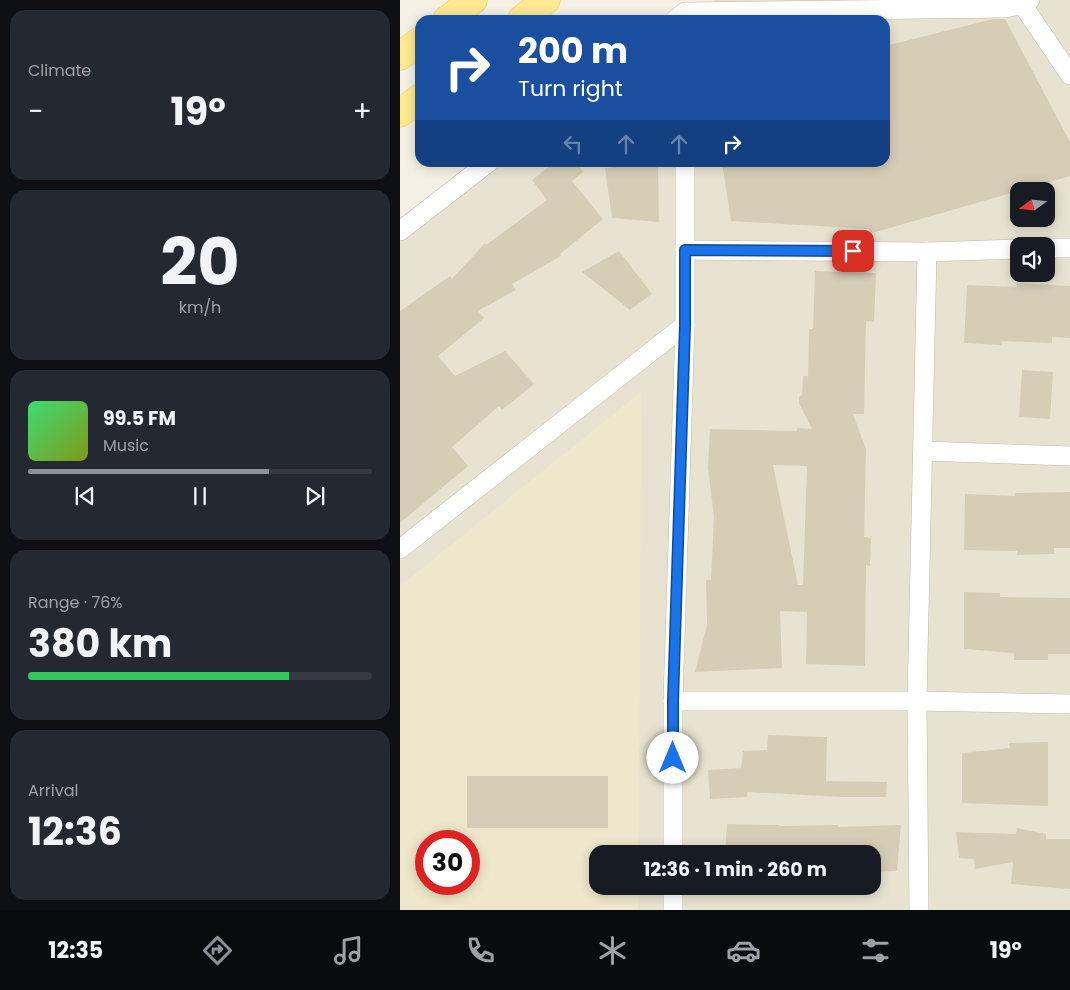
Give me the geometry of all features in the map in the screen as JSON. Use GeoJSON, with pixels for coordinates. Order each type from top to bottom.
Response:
{"type":"FeatureCollection","features":[{"type":"Feature","properties":{"kind":"main road"},"geometry":{"type":"LineString","coordinates":[[454,15],[473,0]]}},
{"type":"Feature","properties":{"kind":"main road"},"geometry":{"type":"LineString","coordinates":[[527,15],[546,0]]}},
{"type":"Feature","properties":{"kind":"main road"},"geometry":{"type":"LineString","coordinates":[[400,56],[415,45]]}},
{"type":"Feature","properties":{"kind":"main road"},"geometry":{"type":"LineString","coordinates":[[400,113],[415,102]]}},
{"type":"Feature","properties":{"kind":"street"},"geometry":{"type":"LineString","coordinates":[[680,13],[1005,8],[1026,2],[1070,75]]}},
{"type":"Feature","properties":{"kind":"street"},"geometry":{"type":"LineString","coordinates":[[400,230],[482,167]]}},
{"type":"Feature","properties":{"kind":"street"},"geometry":{"type":"LineString","coordinates":[[673,845],[673,701],[685,325],[685,167]]}},
{"type":"Feature","properties":{"kind":"street"},"geometry":{"type":"LineString","coordinates":[[1055,248],[1070,248]]}},
{"type":"Feature","properties":{"kind":"street"},"geometry":{"type":"LineString","coordinates":[[685,250],[927,252],[1010,249]]}},
{"type":"Feature","properties":{"kind":"street"},"geometry":{"type":"LineString","coordinates":[[919,910],[916,701],[927,252]]}},
{"type":"Feature","properties":{"kind":"street"},"geometry":{"type":"LineString","coordinates":[[400,549],[685,325]]}},
{"type":"Feature","properties":{"kind":"street"},"geometry":{"type":"LineString","coordinates":[[923,451],[1070,456]]}},
{"type":"Feature","properties":{"kind":"street"},"geometry":{"type":"LineString","coordinates":[[673,701],[916,701],[1070,704]]}},
{"type":"Feature","properties":{"kind":"street"},"geometry":{"type":"LineString","coordinates":[[673,895],[674,910]]}},
{"type":"Feature","properties":{"kind":"shaded area"},"geometry":{"type":"Polygon","coordinates":[[[714,0],[1070,0],[1070,910],[400,910],[400,221],[477,167],[890,167],[890,15],[692,15],[714,0]]]}},
{"type":"Feature","properties":{"kind":"shaded area"},"geometry":{"type":"Polygon","coordinates":[[[641,392],[639,845],[589,845],[589,895],[638,895],[638,910],[400,910],[400,586],[641,392]]]}},
{"type":"Feature","properties":{"kind":"building"},"geometry":{"type":"Polygon","coordinates":[[[993,19],[1005,19],[1070,142],[1070,176],[1049,182],[1010,182],[1010,193],[869,234],[869,229],[731,221],[723,167],[890,167],[890,45],[993,19]]]}},
{"type":"Feature","properties":{"kind":"building"},"geometry":{"type":"Polygon","coordinates":[[[549,167],[580,167],[583,172],[572,181],[603,219],[560,254],[561,256],[512,284],[516,290],[478,311],[484,318],[438,356],[455,376],[505,351],[534,384],[502,410],[499,406],[452,447],[468,466],[400,523],[400,311],[450,276],[452,279],[485,243],[486,245],[547,200],[532,180],[549,167]]]}},
{"type":"Feature","properties":{"kind":"building"},"geometry":{"type":"Polygon","coordinates":[[[658,167],[659,222],[612,218],[605,168],[658,167]]]}},
{"type":"Feature","properties":{"kind":"building"},"geometry":{"type":"Polygon","coordinates":[[[619,251],[652,294],[630,310],[582,272],[619,251]]]}},
{"type":"Feature","properties":{"kind":"building"},"geometry":{"type":"Polygon","coordinates":[[[815,271],[876,273],[874,322],[866,321],[864,414],[853,414],[866,449],[864,537],[871,538],[870,566],[866,565],[865,666],[806,664],[807,612],[780,611],[782,668],[695,672],[707,625],[706,580],[711,580],[714,517],[708,468],[710,429],[797,431],[797,428],[812,429],[799,403],[799,397],[802,395],[803,376],[808,376],[809,329],[813,329],[815,271]],[[773,465],[798,585],[803,585],[807,466],[773,465]]]}},
{"type":"Feature","properties":{"kind":"building"},"geometry":{"type":"Polygon","coordinates":[[[1017,283],[1070,286],[1070,338],[1052,337],[1052,343],[1002,341],[1001,345],[964,343],[967,285],[1017,287],[1017,283]]]}},
{"type":"Feature","properties":{"kind":"building"},"geometry":{"type":"Polygon","coordinates":[[[1022,370],[1053,372],[1050,419],[1019,417],[1022,370]]]}},
{"type":"Feature","properties":{"kind":"building"},"geometry":{"type":"Polygon","coordinates":[[[1070,492],[1070,548],[1054,548],[1054,554],[1017,555],[1017,551],[964,550],[965,494],[1015,496],[1015,493],[1070,492]]]}},
{"type":"Feature","properties":{"kind":"building"},"geometry":{"type":"Polygon","coordinates":[[[964,592],[1000,593],[1000,597],[1070,598],[1070,654],[1048,654],[1048,660],[1014,660],[1014,653],[964,649],[964,592]]]}},
{"type":"Feature","properties":{"kind":"building"},"geometry":{"type":"Polygon","coordinates":[[[768,735],[827,737],[826,781],[887,782],[886,797],[843,797],[747,792],[747,797],[710,799],[708,770],[741,768],[743,751],[767,750],[768,735]]]}},
{"type":"Feature","properties":{"kind":"building"},"geometry":{"type":"Polygon","coordinates":[[[1048,742],[1048,806],[962,803],[962,753],[1010,748],[1009,743],[1048,742]]]}},
{"type":"Feature","properties":{"kind":"building"},"geometry":{"type":"Polygon","coordinates":[[[467,776],[608,776],[608,828],[467,828],[467,776]]]}},
{"type":"Feature","properties":{"kind":"building"},"geometry":{"type":"Polygon","coordinates":[[[727,824],[779,826],[838,825],[838,827],[901,825],[897,871],[881,872],[881,845],[726,845],[727,824]]]}},
{"type":"Feature","properties":{"kind":"building"},"geometry":{"type":"Polygon","coordinates":[[[1017,828],[1046,834],[1046,839],[1070,839],[1070,889],[1011,884],[1013,862],[975,869],[974,859],[959,858],[956,832],[1016,834],[1017,828]]]}},
{"type":"Feature","properties":{"kind":"route"},"geometry":{"type":"LineString","coordinates":[[673,758],[673,701],[685,325],[685,250],[853,251]]}}]}
